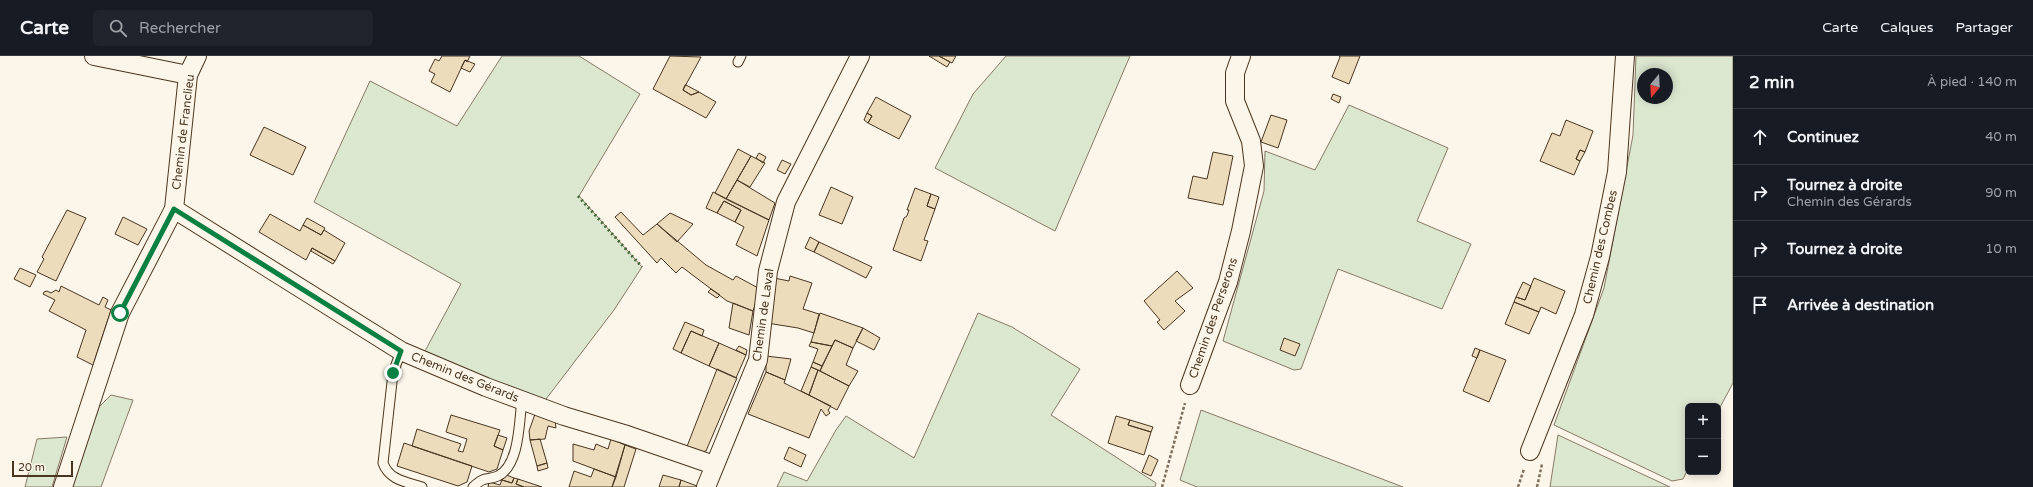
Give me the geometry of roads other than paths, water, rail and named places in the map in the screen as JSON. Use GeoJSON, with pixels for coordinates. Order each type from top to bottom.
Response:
{"type":"FeatureCollection","features":[{"type":"Feature","properties":{"kind":"street"},"geometry":{"type":"LineString","coordinates":[[94,56],[188,75]]}},
{"type":"Feature","properties":{"kind":"street","name":"Chemin de Franclieu"},"geometry":{"type":"LineString","coordinates":[[174,209],[188,75],[196,56]]}},
{"type":"Feature","properties":{"kind":"street","name":"Chemin de Laval"},"geometry":{"type":"LineString","coordinates":[[706,487],[758,360],[768,271],[786,202],[860,56]]}},
{"type":"Feature","properties":{"kind":"street","name":"Chemin des Perserons"},"geometry":{"type":"LineString","coordinates":[[1190,385],[1228,282],[1241,231],[1254,166],[1251,142],[1235,101],[1235,73],[1241,56]]}},
{"type":"Feature","properties":{"kind":"street","name":"Chemin des Combes"},"geometry":{"type":"LineString","coordinates":[[1530,451],[1584,315],[1600,257],[1617,172],[1625,56]]}},
{"type":"Feature","properties":{"kind":"street"},"geometry":{"type":"LineString","coordinates":[[63,487],[120,313],[174,209]]}},
{"type":"Feature","properties":{"kind":"street","name":"Chemin des Gérards"},"geometry":{"type":"LineString","coordinates":[[174,209],[401,351],[486,387],[564,416],[624,434],[714,465]]}},
{"type":"Feature","properties":{"kind":"lane"},"geometry":{"type":"LineString","coordinates":[[401,351],[393,373],[383,463],[386,471],[395,479],[422,487]]}},
{"type":"Feature","properties":{"kind":"lane"},"geometry":{"type":"LineString","coordinates":[[473,487],[482,479],[498,476],[511,462],[516,449],[522,400]]}}]}
